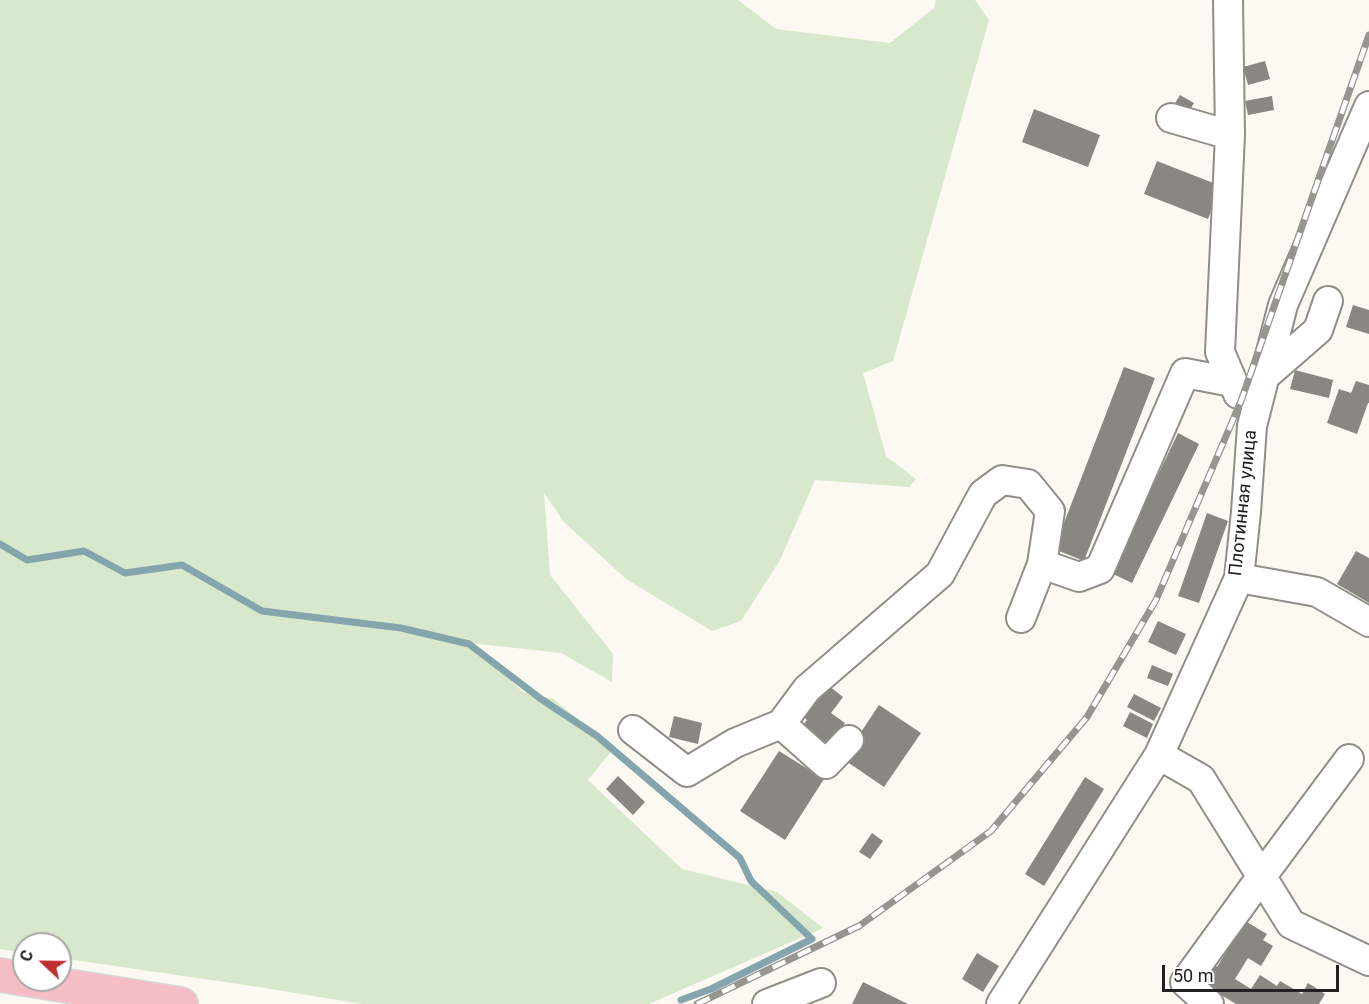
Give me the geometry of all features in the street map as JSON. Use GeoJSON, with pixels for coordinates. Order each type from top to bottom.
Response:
{"type":"FeatureCollection","features":[{"type":"Feature","properties":{"kind":"main road"},"geometry":{"type":"LineString","coordinates":[[72,987],[181,1004]]}},
{"type":"Feature","properties":{"kind":"street"},"geometry":{"type":"LineString","coordinates":[[1228,0],[1230,135],[1220,352],[1252,426]]}},
{"type":"Feature","properties":{"kind":"street","name":"Плотинная улица"},"geometry":{"type":"LineString","coordinates":[[1001,1004],[1159,755],[1239,578],[1252,426],[1283,305],[1369,106]]}},
{"type":"Feature","properties":{"kind":"street"},"geometry":{"type":"LineString","coordinates":[[1171,118],[1230,135]]}},
{"type":"Feature","properties":{"kind":"street"},"geometry":{"type":"LineString","coordinates":[[1264,377],[1318,330],[1328,300]]}},
{"type":"Feature","properties":{"kind":"street"},"geometry":{"type":"LineString","coordinates":[[1042,564],[1079,577],[1100,569],[1185,373],[1232,382]]}},
{"type":"Feature","properties":{"kind":"street"},"geometry":{"type":"LineString","coordinates":[[633,730],[687,772],[735,743],[781,724],[807,689],[940,574],[983,494],[1002,480],[1028,484],[1050,511],[1042,564],[1021,618]]}},
{"type":"Feature","properties":{"kind":"street"},"geometry":{"type":"LineString","coordinates":[[1239,578],[1317,592],[1369,622]]}},
{"type":"Feature","properties":{"kind":"street"},"geometry":{"type":"LineString","coordinates":[[781,724],[826,764],[849,740]]}},
{"type":"Feature","properties":{"kind":"street"},"geometry":{"type":"LineString","coordinates":[[1159,755],[1201,779],[1291,924],[1369,962]]}},
{"type":"Feature","properties":{"kind":"street"},"geometry":{"type":"LineString","coordinates":[[1209,1004],[1185,982],[1349,759]]}},
{"type":"Feature","properties":{"kind":"street"},"geometry":{"type":"LineString","coordinates":[[767,1004],[821,983]]}},
{"type":"Feature","properties":{"kind":"green space"},"geometry":{"type":"Polygon","coordinates":[[[0,0],[738,0],[776,29],[890,43],[934,8],[936,0],[975,0],[989,20],[893,361],[863,373],[886,456],[916,479],[909,487],[815,480],[780,560],[741,621],[712,631],[626,579],[564,522],[544,493],[550,575],[613,654],[612,682],[561,653],[470,643],[523,692],[553,699],[614,748],[588,780],[682,869],[777,892],[823,928],[649,1004],[362,1004],[72,960],[72,932],[12,932],[12,951],[0,949],[0,0]]]}},
{"type":"Feature","properties":{"kind":"building"},"geometry":{"type":"Polygon","coordinates":[[[1265,61],[1270,79],[1248,85],[1243,67],[1265,61]]]}},
{"type":"Feature","properties":{"kind":"building"},"geometry":{"type":"Polygon","coordinates":[[[1180,95],[1194,103],[1189,111],[1175,103],[1180,95]]]}},
{"type":"Feature","properties":{"kind":"building"},"geometry":{"type":"Polygon","coordinates":[[[1272,96],[1274,110],[1248,115],[1245,101],[1272,96]]]}},
{"type":"Feature","properties":{"kind":"building"},"geometry":{"type":"Polygon","coordinates":[[[1034,109],[1100,135],[1088,167],[1022,142],[1034,109]]]}},
{"type":"Feature","properties":{"kind":"building"},"geometry":{"type":"Polygon","coordinates":[[[1157,161],[1221,186],[1208,219],[1144,194],[1157,161]]]}},
{"type":"Feature","properties":{"kind":"building"},"geometry":{"type":"Polygon","coordinates":[[[1353,305],[1369,310],[1369,334],[1346,327],[1353,305]]]}},
{"type":"Feature","properties":{"kind":"building"},"geometry":{"type":"Polygon","coordinates":[[[1124,367],[1155,378],[1084,561],[1054,549],[1124,367]]]}},
{"type":"Feature","properties":{"kind":"building"},"geometry":{"type":"Polygon","coordinates":[[[1295,370],[1333,380],[1329,398],[1290,389],[1295,370]]]}},
{"type":"Feature","properties":{"kind":"building"},"geometry":{"type":"Polygon","coordinates":[[[1356,381],[1369,385],[1369,403],[1357,434],[1327,423],[1339,389],[1351,393],[1356,381]]]}},
{"type":"Feature","properties":{"kind":"building"},"geometry":{"type":"Polygon","coordinates":[[[1178,433],[1199,444],[1132,583],[1111,573],[1178,433]]]}},
{"type":"Feature","properties":{"kind":"building"},"geometry":{"type":"Polygon","coordinates":[[[1207,513],[1228,521],[1199,603],[1178,596],[1207,513]]]}},
{"type":"Feature","properties":{"kind":"building"},"geometry":{"type":"Polygon","coordinates":[[[1356,551],[1369,558],[1369,603],[1337,584],[1356,551]]]}},
{"type":"Feature","properties":{"kind":"building"},"geometry":{"type":"Polygon","coordinates":[[[1158,621],[1186,634],[1176,655],[1148,642],[1158,621]]]}},
{"type":"Feature","properties":{"kind":"building"},"geometry":{"type":"Polygon","coordinates":[[[1152,665],[1173,674],[1168,686],[1147,678],[1152,665]]]}},
{"type":"Feature","properties":{"kind":"building"},"geometry":{"type":"Polygon","coordinates":[[[824,682],[843,697],[831,713],[845,723],[824,749],[799,730],[807,720],[799,714],[824,682]]]}},
{"type":"Feature","properties":{"kind":"building"},"geometry":{"type":"Polygon","coordinates":[[[1134,694],[1161,708],[1154,721],[1127,707],[1134,694]]]}},
{"type":"Feature","properties":{"kind":"building"},"geometry":{"type":"Polygon","coordinates":[[[879,705],[921,733],[884,787],[843,759],[879,705]]]}},
{"type":"Feature","properties":{"kind":"building"},"geometry":{"type":"Polygon","coordinates":[[[1130,712],[1153,724],[1147,738],[1123,726],[1130,712]]]}},
{"type":"Feature","properties":{"kind":"building"},"geometry":{"type":"Polygon","coordinates":[[[674,716],[702,723],[698,744],[669,737],[674,716]]]}},
{"type":"Feature","properties":{"kind":"building"},"geometry":{"type":"Polygon","coordinates":[[[779,751],[824,779],[785,840],[740,811],[779,751]]]}},
{"type":"Feature","properties":{"kind":"building"},"geometry":{"type":"Polygon","coordinates":[[[618,776],[645,802],[633,815],[606,789],[618,776]]]}},
{"type":"Feature","properties":{"kind":"building"},"geometry":{"type":"Polygon","coordinates":[[[1085,777],[1104,789],[1044,886],[1025,874],[1085,777]]]}},
{"type":"Feature","properties":{"kind":"building"},"geometry":{"type":"Polygon","coordinates":[[[872,833],[883,841],[870,859],[859,852],[872,833]]]}},
{"type":"Feature","properties":{"kind":"building"},"geometry":{"type":"Polygon","coordinates":[[[1245,921],[1267,934],[1263,940],[1273,946],[1261,966],[1248,958],[1235,979],[1251,989],[1260,975],[1277,986],[1280,981],[1302,994],[1308,983],[1325,994],[1319,1004],[1236,1004],[1203,984],[1215,965],[1217,967],[1245,921]]]}},
{"type":"Feature","properties":{"kind":"building"},"geometry":{"type":"Polygon","coordinates":[[[977,953],[999,966],[983,992],[962,979],[977,953]]]}},
{"type":"Feature","properties":{"kind":"building"},"geometry":{"type":"Polygon","coordinates":[[[863,982],[908,1004],[852,1004],[863,982]]]}},
{"type":"Feature","properties":{"kind":"waterway"},"geometry":{"type":"LineString","coordinates":[[0,544],[27,560],[84,551],[125,573],[182,565],[262,611],[401,628],[469,644],[541,699],[597,736],[740,858],[751,881],[812,939],[711,989],[681,1000]]}},
{"type":"Feature","properties":{"kind":"railway"},"geometry":{"type":"LineString","coordinates":[[697,1004],[859,926],[991,831],[1087,717],[1156,600],[1241,401],[1369,35]]}}]}
